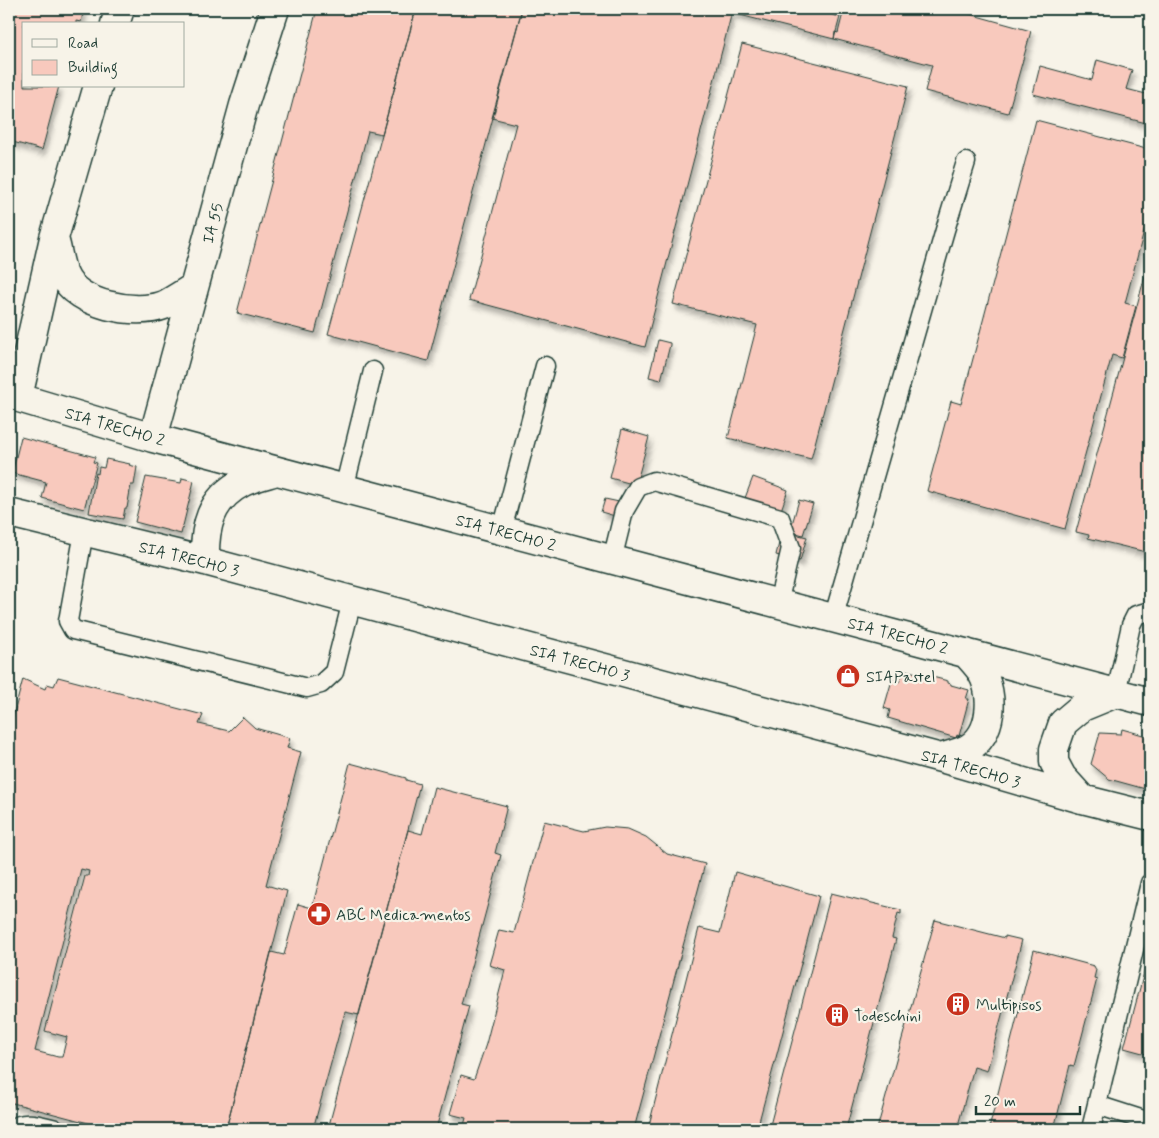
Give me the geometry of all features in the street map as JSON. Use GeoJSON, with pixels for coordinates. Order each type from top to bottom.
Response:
{"type":"FeatureCollection","features":[{"type":"Feature","properties":{"kind":"main road"},"geometry":{"type":"LineString","coordinates":[[117,22],[120,9]]}},
{"type":"Feature","properties":{"kind":"main road","name":"IA 55"},"geometry":{"type":"LineString","coordinates":[[152,438],[244,106],[275,9]]}},
{"type":"Feature","properties":{"kind":"main road"},"geometry":{"type":"LineString","coordinates":[[14,396],[54,238],[97,88]]}},
{"type":"Feature","properties":{"kind":"main road"},"geometry":{"type":"LineString","coordinates":[[54,238],[64,277],[76,292],[91,301],[128,310],[163,305],[194,287]]}},
{"type":"Feature","properties":{"kind":"main road","name":"SIA TRECHO 2"},"geometry":{"type":"LineString","coordinates":[[14,396],[152,438],[1150,702]]}},
{"type":"Feature","properties":{"kind":"main road"},"geometry":{"type":"LineString","coordinates":[[205,561],[204,539],[211,512],[226,492],[244,482],[276,471]]}},
{"type":"Feature","properties":{"kind":"main road","name":"SIA TRECHO 3"},"geometry":{"type":"LineString","coordinates":[[10,516],[205,561],[941,758],[1082,799],[1150,816]]}},
{"type":"Feature","properties":{"kind":"main road"},"geometry":{"type":"LineString","coordinates":[[941,758],[967,749],[979,739],[987,723],[990,706],[987,686],[981,671],[966,653]]}},
{"type":"Feature","properties":{"kind":"main road"},"geometry":{"type":"LineString","coordinates":[[1082,799],[1062,777],[1054,762],[1054,748],[1063,722],[1082,707],[1116,693]]}},
{"type":"Feature","properties":{"kind":"lane"},"geometry":{"type":"LineString","coordinates":[[833,619],[966,162]]}},
{"type":"Feature","properties":{"kind":"lane"},"geometry":{"type":"LineString","coordinates":[[502,530],[545,366]]}},
{"type":"Feature","properties":{"kind":"lane"},"geometry":{"type":"LineString","coordinates":[[344,488],[373,371]]}},
{"type":"Feature","properties":{"kind":"lane"},"geometry":{"type":"LineString","coordinates":[[612,560],[624,511],[638,487],[654,481],[780,518],[791,548],[778,604]]}},
{"type":"Feature","properties":{"kind":"lane"},"geometry":{"type":"LineString","coordinates":[[84,532],[68,621],[73,630],[307,688],[321,684],[334,672],[352,601]]}},
{"type":"Feature","properties":{"kind":"lane"},"geometry":{"type":"LineString","coordinates":[[1116,693],[1130,625],[1136,615],[1146,612],[1150,613]]}},
{"type":"Feature","properties":{"kind":"lane"},"geometry":{"type":"LineString","coordinates":[[1091,1129],[1150,883]]}},
{"type":"Feature","properties":{"kind":"lane"},"geometry":{"type":"LineString","coordinates":[[1097,1105],[1150,1122]]}},
{"type":"Feature","properties":{"kind":"lane"},"geometry":{"type":"LineString","coordinates":[[12,1129],[16,1125],[34,1124],[56,1129]]}},
{"type":"Feature","properties":{"kind":"building"},"geometry":{"type":"Polygon","coordinates":[[[9,9],[84,9],[81,22],[22,22],[22,88],[58,88],[42,150],[9,141],[9,9]]]}},
{"type":"Feature","properties":{"kind":"building"},"geometry":{"type":"Polygon","coordinates":[[[317,9],[416,9],[382,134],[368,131],[315,333],[237,313],[317,9]]]}},
{"type":"Feature","properties":{"kind":"building"},"geometry":{"type":"Polygon","coordinates":[[[416,9],[522,9],[428,361],[328,334],[416,9]]]}},
{"type":"Feature","properties":{"kind":"building"},"geometry":{"type":"Polygon","coordinates":[[[522,9],[719,9],[732,12],[645,347],[469,300],[516,124],[492,118],[522,9]]]}},
{"type":"Feature","properties":{"kind":"building"},"geometry":{"type":"Polygon","coordinates":[[[733,9],[828,9],[826,13],[840,17],[834,39],[732,13],[733,9]]]}},
{"type":"Feature","properties":{"kind":"building"},"geometry":{"type":"Polygon","coordinates":[[[844,9],[967,9],[966,13],[1031,31],[1008,113],[925,91],[932,65],[834,39],[835,32],[838,33],[844,9]]]}},
{"type":"Feature","properties":{"kind":"building"},"geometry":{"type":"Polygon","coordinates":[[[742,44],[908,86],[811,459],[728,438],[757,325],[673,304],[742,44]]]}},
{"type":"Feature","properties":{"kind":"building"},"geometry":{"type":"Polygon","coordinates":[[[1097,60],[1132,70],[1126,89],[1150,95],[1150,124],[1033,94],[1040,66],[1092,80],[1097,60]]]}},
{"type":"Feature","properties":{"kind":"building"},"geometry":{"type":"Polygon","coordinates":[[[1036,120],[1150,150],[1150,209],[1125,303],[1136,306],[1122,358],[1112,355],[1065,529],[927,491],[951,401],[961,404],[1036,120]]]}},
{"type":"Feature","properties":{"kind":"building"},"geometry":{"type":"Polygon","coordinates":[[[1150,257],[1150,553],[1088,538],[1089,535],[1076,532],[1150,257]]]}},
{"type":"Feature","properties":{"kind":"building"},"geometry":{"type":"Polygon","coordinates":[[[658,340],[670,343],[661,380],[649,377],[658,340]]]}},
{"type":"Feature","properties":{"kind":"building"},"geometry":{"type":"Polygon","coordinates":[[[622,429],[649,437],[636,485],[610,478],[622,429]]]}},
{"type":"Feature","properties":{"kind":"building"},"geometry":{"type":"Polygon","coordinates":[[[21,437],[95,457],[93,462],[97,463],[84,509],[42,498],[46,482],[12,473],[21,437]]]}},
{"type":"Feature","properties":{"kind":"building"},"geometry":{"type":"Polygon","coordinates":[[[106,459],[137,467],[134,485],[131,485],[123,519],[89,513],[96,473],[98,474],[99,467],[104,468],[106,459]]]}},
{"type":"Feature","properties":{"kind":"building"},"geometry":{"type":"Polygon","coordinates":[[[146,477],[181,483],[182,478],[194,481],[181,534],[135,522],[146,477]]]}},
{"type":"Feature","properties":{"kind":"building"},"geometry":{"type":"Polygon","coordinates":[[[753,477],[788,490],[778,519],[742,506],[753,477]]]}},
{"type":"Feature","properties":{"kind":"building"},"geometry":{"type":"Polygon","coordinates":[[[605,499],[619,502],[615,516],[601,512],[605,499]]]}},
{"type":"Feature","properties":{"kind":"building"},"geometry":{"type":"Polygon","coordinates":[[[799,500],[813,504],[803,535],[790,531],[799,500]]]}},
{"type":"Feature","properties":{"kind":"building"},"geometry":{"type":"Polygon","coordinates":[[[782,531],[807,537],[800,561],[776,555],[782,531]]]}},
{"type":"Feature","properties":{"kind":"building"},"geometry":{"type":"Polygon","coordinates":[[[905,670],[948,681],[951,685],[969,690],[966,699],[969,699],[959,736],[957,735],[956,738],[888,718],[890,710],[884,708],[892,680],[899,682],[905,670]]]}},
{"type":"Feature","properties":{"kind":"building"},"geometry":{"type":"Polygon","coordinates":[[[58,677],[203,715],[199,724],[229,731],[243,717],[255,728],[290,738],[287,748],[301,752],[266,885],[287,891],[226,1129],[111,1129],[9,1102],[9,732],[23,679],[45,689],[47,684],[54,686],[58,677]],[[81,869],[35,1051],[58,1057],[62,1057],[67,1037],[45,1031],[85,876],[88,876],[89,871],[81,869]]]}},
{"type":"Feature","properties":{"kind":"building"},"geometry":{"type":"Polygon","coordinates":[[[1122,729],[1150,737],[1149,790],[1109,779],[1091,764],[1100,733],[1121,734],[1122,729]]]}},
{"type":"Feature","properties":{"kind":"building"},"geometry":{"type":"Polygon","coordinates":[[[350,763],[406,778],[406,780],[420,784],[359,1015],[345,1012],[313,1129],[226,1129],[271,952],[284,955],[298,904],[312,908],[350,763]]]}},
{"type":"Feature","properties":{"kind":"building"},"geometry":{"type":"Polygon","coordinates":[[[434,787],[507,806],[495,853],[501,855],[461,1004],[469,1006],[436,1129],[328,1129],[408,830],[422,834],[434,787]]]}},
{"type":"Feature","properties":{"kind":"building"},"geometry":{"type":"Polygon","coordinates":[[[544,821],[584,831],[605,827],[628,829],[646,837],[667,854],[705,864],[634,1129],[463,1129],[466,1118],[450,1114],[461,1075],[474,1079],[486,1044],[505,970],[489,965],[499,930],[514,933],[544,821]]]}},
{"type":"Feature","properties":{"kind":"building"},"geometry":{"type":"Polygon","coordinates":[[[735,872],[819,896],[757,1129],[648,1129],[699,928],[720,933],[735,872]]]}},
{"type":"Feature","properties":{"kind":"building","name":"Todeschini"},"geometry":{"type":"Polygon","coordinates":[[[831,893],[901,910],[901,914],[898,913],[892,938],[896,939],[846,1129],[769,1129],[831,893]]]}},
{"type":"Feature","properties":{"kind":"building","name":"Multipisos"},"geometry":{"type":"Polygon","coordinates":[[[935,920],[1005,938],[1005,936],[1022,940],[987,1071],[974,1067],[957,1129],[877,1129],[935,920]]]}},
{"type":"Feature","properties":{"kind":"building"},"geometry":{"type":"Polygon","coordinates":[[[1034,950],[1094,966],[1096,970],[1094,978],[1097,979],[1074,1066],[1070,1065],[1054,1129],[989,1129],[1034,950]]]}},
{"type":"Feature","properties":{"kind":"building"},"geometry":{"type":"Polygon","coordinates":[[[1150,950],[1150,1055],[1124,1048],[1150,950]]]}},
{"type":"Feature","properties":{"kind":"place","name":"SIAPastel"},"geometry":{"type":"Point","coordinates":[848,676]}},
{"type":"Feature","properties":{"kind":"place","name":"ABC Medicamentos"},"geometry":{"type":"Point","coordinates":[319,914]}},
{"type":"Feature","properties":{"kind":"place","name":"Multipisos"},"geometry":{"type":"Point","coordinates":[958,1004]}},
{"type":"Feature","properties":{"kind":"place","name":"Todeschini"},"geometry":{"type":"Point","coordinates":[837,1015]}}]}
